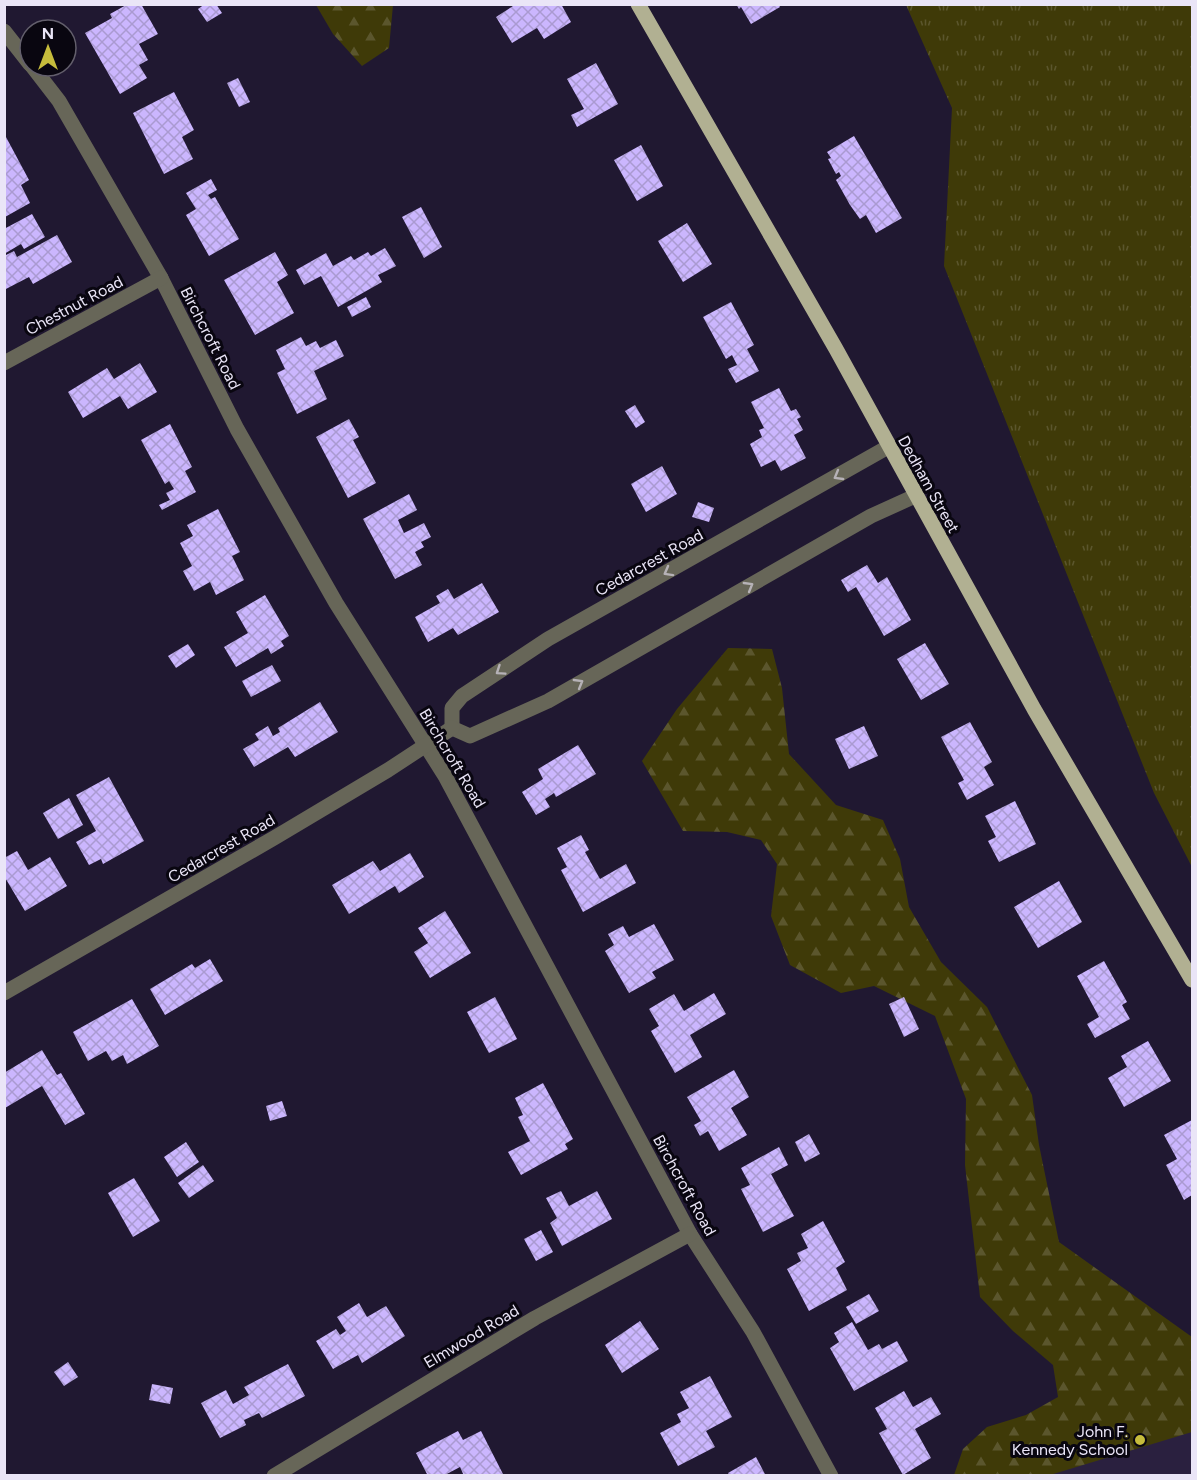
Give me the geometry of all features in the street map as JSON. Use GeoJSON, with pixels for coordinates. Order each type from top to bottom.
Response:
{"type":"FeatureCollection","features":[{"type":"Feature","properties":{"kind":"main road","name":"Dedham Street"},"geometry":{"type":"LineString","coordinates":[[638,4],[836,350],[1034,710],[1192,980]]}},
{"type":"Feature","properties":{"kind":"street","name":"Birchcroft Road"},"geometry":{"type":"LineString","coordinates":[[4,31],[18,49]]}},
{"type":"Feature","properties":{"kind":"street","name":"Birchcroft Road"},"geometry":{"type":"LineString","coordinates":[[41,78],[59,101],[161,278],[237,429],[336,603],[446,776],[690,1234],[753,1332],[831,1476]]}},
{"type":"Feature","properties":{"kind":"street","name":"Chestnut Road"},"geometry":{"type":"LineString","coordinates":[[4,363],[161,278]]}},
{"type":"Feature","properties":{"kind":"street","name":"Cedarcrest Road"},"geometry":{"type":"LineString","coordinates":[[4,993],[274,838],[426,746],[452,728],[452,708],[462,696],[548,639],[888,447]]}},
{"type":"Feature","properties":{"kind":"street"},"geometry":{"type":"LineString","coordinates":[[452,728],[470,736],[548,701],[871,516],[915,496]]}},
{"type":"Feature","properties":{"kind":"street","name":"Elmwood Road"},"geometry":{"type":"LineString","coordinates":[[274,1476],[535,1318],[690,1234]]}},
{"type":"Feature","properties":{"kind":"shaded area","name":"John F. Kennedy School"},"geometry":{"type":"Polygon","coordinates":[[[1192,1405],[1192,1475],[983,1475],[1192,1405]]]}},
{"type":"Feature","properties":{"kind":"green space"},"geometry":{"type":"Polygon","coordinates":[[[316,5],[393,5],[389,48],[362,66],[333,34],[316,5]]]}},
{"type":"Feature","properties":{"kind":"green space"},"geometry":{"type":"Polygon","coordinates":[[[906,5],[1192,5],[1192,867],[1154,793],[944,266],[952,108],[906,5]]]}},
{"type":"Feature","properties":{"kind":"green space"},"geometry":{"type":"Polygon","coordinates":[[[728,648],[772,649],[782,688],[789,754],[836,805],[883,820],[900,859],[909,907],[941,962],[987,1007],[1032,1095],[1039,1145],[1059,1242],[1192,1337],[1192,1432],[1050,1475],[954,1475],[963,1449],[987,1427],[1026,1415],[1058,1397],[1053,1365],[1013,1331],[980,1297],[965,1165],[966,1099],[935,1016],[874,986],[841,993],[790,965],[771,916],[777,864],[761,840],[727,832],[683,831],[642,761],[677,709],[728,648]]]}},
{"type":"Feature","properties":{"kind":"building"},"geometry":{"type":"Polygon","coordinates":[[[128,4],[141,4],[158,34],[139,44],[148,60],[139,65],[147,78],[120,94],[85,33],[112,18],[110,14],[128,4]]]}},
{"type":"Feature","properties":{"kind":"building"},"geometry":{"type":"Polygon","coordinates":[[[205,4],[216,4],[222,13],[207,22],[198,9],[205,4]]]}},
{"type":"Feature","properties":{"kind":"building"},"geometry":{"type":"Polygon","coordinates":[[[516,4],[561,4],[571,22],[544,39],[537,28],[512,43],[496,17],[516,4]]]}},
{"type":"Feature","properties":{"kind":"building"},"geometry":{"type":"Polygon","coordinates":[[[736,4],[778,4],[780,7],[751,24],[741,7],[739,9],[736,4]]]}},
{"type":"Feature","properties":{"kind":"building"},"geometry":{"type":"Polygon","coordinates":[[[596,63],[618,104],[577,127],[571,115],[584,109],[567,79],[596,63]]]}},
{"type":"Feature","properties":{"kind":"building"},"geometry":{"type":"Polygon","coordinates":[[[238,78],[250,102],[239,107],[227,83],[238,78]]]}},
{"type":"Feature","properties":{"kind":"building"},"geometry":{"type":"Polygon","coordinates":[[[174,92],[194,130],[182,137],[193,159],[164,174],[133,113],[174,92]]]}},
{"type":"Feature","properties":{"kind":"building"},"geometry":{"type":"Polygon","coordinates":[[[854,136],[902,218],[876,233],[866,215],[860,219],[850,205],[836,180],[841,176],[839,172],[836,174],[828,159],[831,158],[827,152],[854,136]]]}},
{"type":"Feature","properties":{"kind":"building"},"geometry":{"type":"Polygon","coordinates":[[[5,138],[29,180],[21,185],[30,203],[5,217],[5,138]]]}},
{"type":"Feature","properties":{"kind":"building"},"geometry":{"type":"Polygon","coordinates":[[[641,145],[663,186],[637,201],[614,160],[641,145]]]}},
{"type":"Feature","properties":{"kind":"building"},"geometry":{"type":"Polygon","coordinates":[[[211,179],[217,190],[208,195],[211,199],[215,197],[239,239],[209,256],[186,215],[196,209],[186,193],[211,179]]]}},
{"type":"Feature","properties":{"kind":"building"},"geometry":{"type":"Polygon","coordinates":[[[421,207],[442,247],[424,258],[402,217],[421,207]]]}},
{"type":"Feature","properties":{"kind":"building"},"geometry":{"type":"Polygon","coordinates":[[[32,214],[45,237],[24,249],[21,244],[4,254],[4,229],[32,214]]]}},
{"type":"Feature","properties":{"kind":"building"},"geometry":{"type":"Polygon","coordinates":[[[687,223],[712,264],[683,282],[658,241],[687,223]]]}},
{"type":"Feature","properties":{"kind":"building"},"geometry":{"type":"Polygon","coordinates":[[[57,235],[72,262],[33,284],[29,277],[4,290],[4,256],[14,251],[17,257],[57,235]]]}},
{"type":"Feature","properties":{"kind":"building"},"geometry":{"type":"Polygon","coordinates":[[[385,248],[396,266],[378,275],[382,282],[338,307],[321,276],[304,285],[296,270],[326,253],[333,266],[351,256],[354,260],[368,252],[371,256],[385,248]]]}},
{"type":"Feature","properties":{"kind":"building"},"geometry":{"type":"Polygon","coordinates":[[[275,252],[288,275],[277,282],[294,313],[255,335],[224,280],[275,252]]]}},
{"type":"Feature","properties":{"kind":"building"},"geometry":{"type":"Polygon","coordinates":[[[366,297],[371,307],[352,317],[347,307],[366,297]]]}},
{"type":"Feature","properties":{"kind":"building"},"geometry":{"type":"Polygon","coordinates":[[[731,302],[754,345],[747,349],[759,371],[736,383],[728,369],[737,365],[732,355],[726,359],[703,317],[731,302]]]}},
{"type":"Feature","properties":{"kind":"building"},"geometry":{"type":"Polygon","coordinates":[[[301,337],[306,346],[316,341],[320,348],[336,340],[344,356],[314,371],[327,399],[297,414],[277,373],[285,369],[276,350],[301,337]]]}},
{"type":"Feature","properties":{"kind":"building"},"geometry":{"type":"Polygon","coordinates":[[[140,363],[157,392],[128,409],[120,396],[83,418],[68,392],[107,368],[114,379],[140,363]]]}},
{"type":"Feature","properties":{"kind":"building"},"geometry":{"type":"Polygon","coordinates":[[[779,388],[791,411],[796,409],[801,417],[797,419],[803,430],[794,435],[806,458],[781,471],[775,460],[761,467],[750,444],[762,437],[759,430],[764,428],[751,402],[779,388]]]}},
{"type":"Feature","properties":{"kind":"building"},"geometry":{"type":"Polygon","coordinates":[[[635,405],[645,422],[636,428],[625,411],[635,405]]]}},
{"type":"Feature","properties":{"kind":"building"},"geometry":{"type":"Polygon","coordinates":[[[349,419],[359,437],[353,440],[376,483],[348,498],[316,437],[349,419]]]}},
{"type":"Feature","properties":{"kind":"building"},"geometry":{"type":"Polygon","coordinates":[[[170,424],[192,467],[185,471],[196,492],[162,510],[159,505],[170,500],[166,493],[174,489],[169,481],[165,484],[141,440],[170,424]]]}},
{"type":"Feature","properties":{"kind":"building"},"geometry":{"type":"Polygon","coordinates":[[[662,466],[677,494],[646,512],[631,484],[662,466]]]}},
{"type":"Feature","properties":{"kind":"building"},"geometry":{"type":"Polygon","coordinates":[[[409,494],[417,510],[398,520],[404,533],[424,523],[431,537],[421,542],[424,547],[415,552],[422,565],[395,579],[363,519],[409,494]]]}},
{"type":"Feature","properties":{"kind":"building"},"geometry":{"type":"Polygon","coordinates":[[[698,502],[714,508],[709,522],[692,517],[698,502]]]}},
{"type":"Feature","properties":{"kind":"building"},"geometry":{"type":"Polygon","coordinates":[[[218,509],[240,552],[232,556],[244,580],[216,595],[210,582],[194,591],[183,571],[192,566],[180,543],[193,536],[187,525],[218,509]]]}},
{"type":"Feature","properties":{"kind":"building"},"geometry":{"type":"Polygon","coordinates":[[[867,565],[878,583],[887,577],[911,620],[884,636],[856,587],[848,592],[841,580],[867,565]]]}},
{"type":"Feature","properties":{"kind":"building"},"geometry":{"type":"Polygon","coordinates":[[[482,583],[499,612],[458,635],[453,628],[428,642],[415,617],[440,603],[436,596],[448,589],[454,599],[482,583]]]}},
{"type":"Feature","properties":{"kind":"building"},"geometry":{"type":"Polygon","coordinates":[[[265,595],[289,636],[281,641],[284,646],[271,654],[268,648],[236,667],[224,647],[248,633],[236,612],[265,595]]]}},
{"type":"Feature","properties":{"kind":"building"},"geometry":{"type":"Polygon","coordinates":[[[925,643],[949,684],[921,700],[897,659],[925,643]]]}},
{"type":"Feature","properties":{"kind":"building"},"geometry":{"type":"Polygon","coordinates":[[[188,644],[195,655],[176,668],[168,656],[188,644]]]}},
{"type":"Feature","properties":{"kind":"building"},"geometry":{"type":"Polygon","coordinates":[[[272,665],[281,681],[251,697],[242,681],[272,665]]]}},
{"type":"Feature","properties":{"kind":"building"},"geometry":{"type":"Polygon","coordinates":[[[320,702],[338,732],[295,757],[288,747],[254,767],[243,749],[259,740],[255,734],[268,726],[273,736],[280,732],[278,728],[320,702]]]}},
{"type":"Feature","properties":{"kind":"building"},"geometry":{"type":"Polygon","coordinates":[[[970,722],[992,762],[984,767],[994,785],[967,800],[958,783],[964,780],[941,737],[970,722]]]}},
{"type":"Feature","properties":{"kind":"building"},"geometry":{"type":"Polygon","coordinates":[[[864,726],[878,756],[849,769],[835,739],[864,726]]]}},
{"type":"Feature","properties":{"kind":"building"},"geometry":{"type":"Polygon","coordinates":[[[578,745],[596,774],[556,797],[554,793],[545,799],[550,807],[536,815],[522,792],[543,779],[538,769],[578,745]]]}},
{"type":"Feature","properties":{"kind":"building"},"geometry":{"type":"Polygon","coordinates":[[[109,777],[144,841],[103,864],[101,859],[89,865],[76,842],[96,831],[76,795],[109,777]]]}},
{"type":"Feature","properties":{"kind":"building"},"geometry":{"type":"Polygon","coordinates":[[[69,798],[83,825],[58,839],[43,813],[69,798]]]}},
{"type":"Feature","properties":{"kind":"building"},"geometry":{"type":"Polygon","coordinates":[[[1015,801],[1036,844],[999,862],[988,841],[996,837],[985,816],[1015,801]]]}},
{"type":"Feature","properties":{"kind":"building"},"geometry":{"type":"Polygon","coordinates":[[[581,835],[589,850],[585,852],[600,879],[626,864],[636,883],[583,912],[561,870],[567,867],[557,848],[581,835]]]}},
{"type":"Feature","properties":{"kind":"building"},"geometry":{"type":"Polygon","coordinates":[[[17,851],[28,870],[50,857],[67,886],[25,911],[4,876],[4,858],[17,851]]]}},
{"type":"Feature","properties":{"kind":"building"},"geometry":{"type":"Polygon","coordinates":[[[410,853],[424,877],[399,893],[395,886],[349,914],[332,885],[373,861],[380,871],[410,853]]]}},
{"type":"Feature","properties":{"kind":"building"},"geometry":{"type":"Polygon","coordinates":[[[1059,881],[1082,922],[1038,948],[1014,907],[1059,881]]]}},
{"type":"Feature","properties":{"kind":"building"},"geometry":{"type":"Polygon","coordinates":[[[445,911],[471,953],[430,978],[414,952],[428,943],[418,928],[445,911]]]}},
{"type":"Feature","properties":{"kind":"building"},"geometry":{"type":"Polygon","coordinates":[[[654,924],[674,960],[652,972],[656,978],[629,993],[605,951],[614,945],[608,934],[623,926],[629,937],[654,924]]]}},
{"type":"Feature","properties":{"kind":"building"},"geometry":{"type":"Polygon","coordinates":[[[210,959],[223,981],[165,1015],[150,989],[192,964],[195,968],[210,959]]]}},
{"type":"Feature","properties":{"kind":"building"},"geometry":{"type":"Polygon","coordinates":[[[1104,961],[1127,1002],[1122,1005],[1130,1019],[1095,1038],[1087,1024],[1099,1017],[1077,976],[1104,961]]]}},
{"type":"Feature","properties":{"kind":"building"},"geometry":{"type":"Polygon","coordinates":[[[714,993],[726,1014],[690,1035],[702,1057],[675,1073],[651,1031],[659,1026],[649,1009],[674,994],[684,1011],[714,993]]]}},
{"type":"Feature","properties":{"kind":"building"},"geometry":{"type":"Polygon","coordinates":[[[495,997],[517,1039],[489,1053],[467,1012],[495,997]]]}},
{"type":"Feature","properties":{"kind":"building"},"geometry":{"type":"Polygon","coordinates":[[[904,997],[919,1029],[904,1037],[889,1004],[904,997]]]}},
{"type":"Feature","properties":{"kind":"building"},"geometry":{"type":"Polygon","coordinates":[[[132,999],[159,1046],[127,1064],[123,1055],[112,1061],[106,1051],[88,1061],[73,1032],[132,999]]]}},
{"type":"Feature","properties":{"kind":"building"},"geometry":{"type":"Polygon","coordinates":[[[1148,1041],[1171,1081],[1124,1107],[1108,1078],[1127,1067],[1121,1056],[1148,1041]]]}},
{"type":"Feature","properties":{"kind":"building"},"geometry":{"type":"Polygon","coordinates":[[[42,1050],[57,1075],[61,1073],[85,1114],[65,1125],[42,1086],[5,1108],[4,1106],[4,1073],[42,1050]]]}},
{"type":"Feature","properties":{"kind":"building"},"geometry":{"type":"Polygon","coordinates":[[[734,1070],[749,1097],[731,1108],[747,1135],[719,1151],[708,1131],[700,1136],[694,1125],[701,1121],[687,1097],[734,1070]]]}},
{"type":"Feature","properties":{"kind":"building"},"geometry":{"type":"Polygon","coordinates":[[[543,1083],[573,1139],[565,1144],[568,1149],[521,1175],[508,1152],[530,1141],[518,1117],[523,1115],[515,1098],[543,1083]]]}},
{"type":"Feature","properties":{"kind":"building"},"geometry":{"type":"Polygon","coordinates":[[[282,1101],[287,1116],[270,1121],[266,1106],[282,1101]]]}},
{"type":"Feature","properties":{"kind":"building"},"geometry":{"type":"Polygon","coordinates":[[[1192,1120],[1192,1195],[1184,1200],[1166,1165],[1177,1159],[1164,1135],[1192,1120]]]}},
{"type":"Feature","properties":{"kind":"building"},"geometry":{"type":"Polygon","coordinates":[[[809,1134],[820,1154],[805,1162],[795,1142],[809,1134]]]}},
{"type":"Feature","properties":{"kind":"building"},"geometry":{"type":"Polygon","coordinates":[[[186,1142],[199,1162],[177,1177],[164,1157],[186,1142]]]}},
{"type":"Feature","properties":{"kind":"building"},"geometry":{"type":"Polygon","coordinates":[[[779,1147],[788,1165],[771,1174],[794,1216],[763,1232],[741,1189],[750,1185],[741,1168],[779,1147]]]}},
{"type":"Feature","properties":{"kind":"building"},"geometry":{"type":"Polygon","coordinates":[[[203,1165],[214,1181],[189,1198],[178,1183],[203,1165]]]}},
{"type":"Feature","properties":{"kind":"building"},"geometry":{"type":"Polygon","coordinates":[[[134,1178],[160,1221],[133,1237],[108,1193],[134,1178]]]}},
{"type":"Feature","properties":{"kind":"building"},"geometry":{"type":"Polygon","coordinates":[[[561,1191],[569,1206],[597,1191],[612,1219],[562,1246],[550,1223],[557,1218],[546,1198],[561,1191]]]}},
{"type":"Feature","properties":{"kind":"building"},"geometry":{"type":"Polygon","coordinates":[[[823,1221],[845,1262],[836,1268],[847,1290],[809,1311],[787,1269],[801,1261],[797,1253],[808,1248],[801,1234],[823,1221]]]}},
{"type":"Feature","properties":{"kind":"building"},"geometry":{"type":"Polygon","coordinates":[[[541,1230],[553,1252],[536,1261],[524,1239],[541,1230]]]}},
{"type":"Feature","properties":{"kind":"building"},"geometry":{"type":"Polygon","coordinates":[[[869,1294],[879,1311],[856,1324],[846,1307],[869,1294]]]}},
{"type":"Feature","properties":{"kind":"building"},"geometry":{"type":"Polygon","coordinates":[[[359,1303],[367,1317],[386,1306],[405,1336],[362,1363],[358,1355],[333,1369],[316,1341],[336,1329],[340,1335],[346,1331],[337,1317],[359,1303]]]}},
{"type":"Feature","properties":{"kind":"building"},"geometry":{"type":"Polygon","coordinates":[[[640,1321],[659,1349],[622,1373],[605,1345],[640,1321]]]}},
{"type":"Feature","properties":{"kind":"building"},"geometry":{"type":"Polygon","coordinates":[[[852,1322],[868,1350],[879,1344],[882,1349],[897,1341],[908,1361],[854,1391],[830,1348],[839,1342],[834,1333],[852,1322]]]}},
{"type":"Feature","properties":{"kind":"building"},"geometry":{"type":"Polygon","coordinates":[[[68,1362],[78,1377],[64,1386],[54,1372],[68,1362]]]}},
{"type":"Feature","properties":{"kind":"building"},"geometry":{"type":"Polygon","coordinates":[[[288,1364],[305,1396],[262,1418],[259,1413],[244,1420],[246,1425],[220,1438],[201,1403],[226,1390],[233,1404],[249,1395],[244,1387],[288,1364]]]}},
{"type":"Feature","properties":{"kind":"building"},"geometry":{"type":"Polygon","coordinates":[[[710,1376],[732,1417],[706,1431],[715,1447],[678,1466],[660,1433],[681,1422],[677,1414],[689,1408],[680,1392],[710,1376]]]}},
{"type":"Feature","properties":{"kind":"building"},"geometry":{"type":"Polygon","coordinates":[[[152,1384],[173,1388],[170,1404],[149,1400],[152,1384]]]}},
{"type":"Feature","properties":{"kind":"building"},"geometry":{"type":"Polygon","coordinates":[[[904,1391],[913,1407],[931,1397],[941,1414],[915,1429],[931,1458],[903,1475],[879,1433],[887,1429],[875,1408],[904,1391]]]}},
{"type":"Feature","properties":{"kind":"building"},"geometry":{"type":"Polygon","coordinates":[[[458,1431],[463,1440],[481,1431],[504,1476],[464,1476],[460,1467],[443,1476],[428,1476],[416,1453],[458,1431]]]}},
{"type":"Feature","properties":{"kind":"building"},"geometry":{"type":"Polygon","coordinates":[[[756,1457],[766,1476],[730,1476],[728,1473],[756,1457]]]}},
{"type":"Feature","properties":{"kind":"place","name":"John F. Kennedy School"},"geometry":{"type":"Point","coordinates":[1140,1440]}}]}
